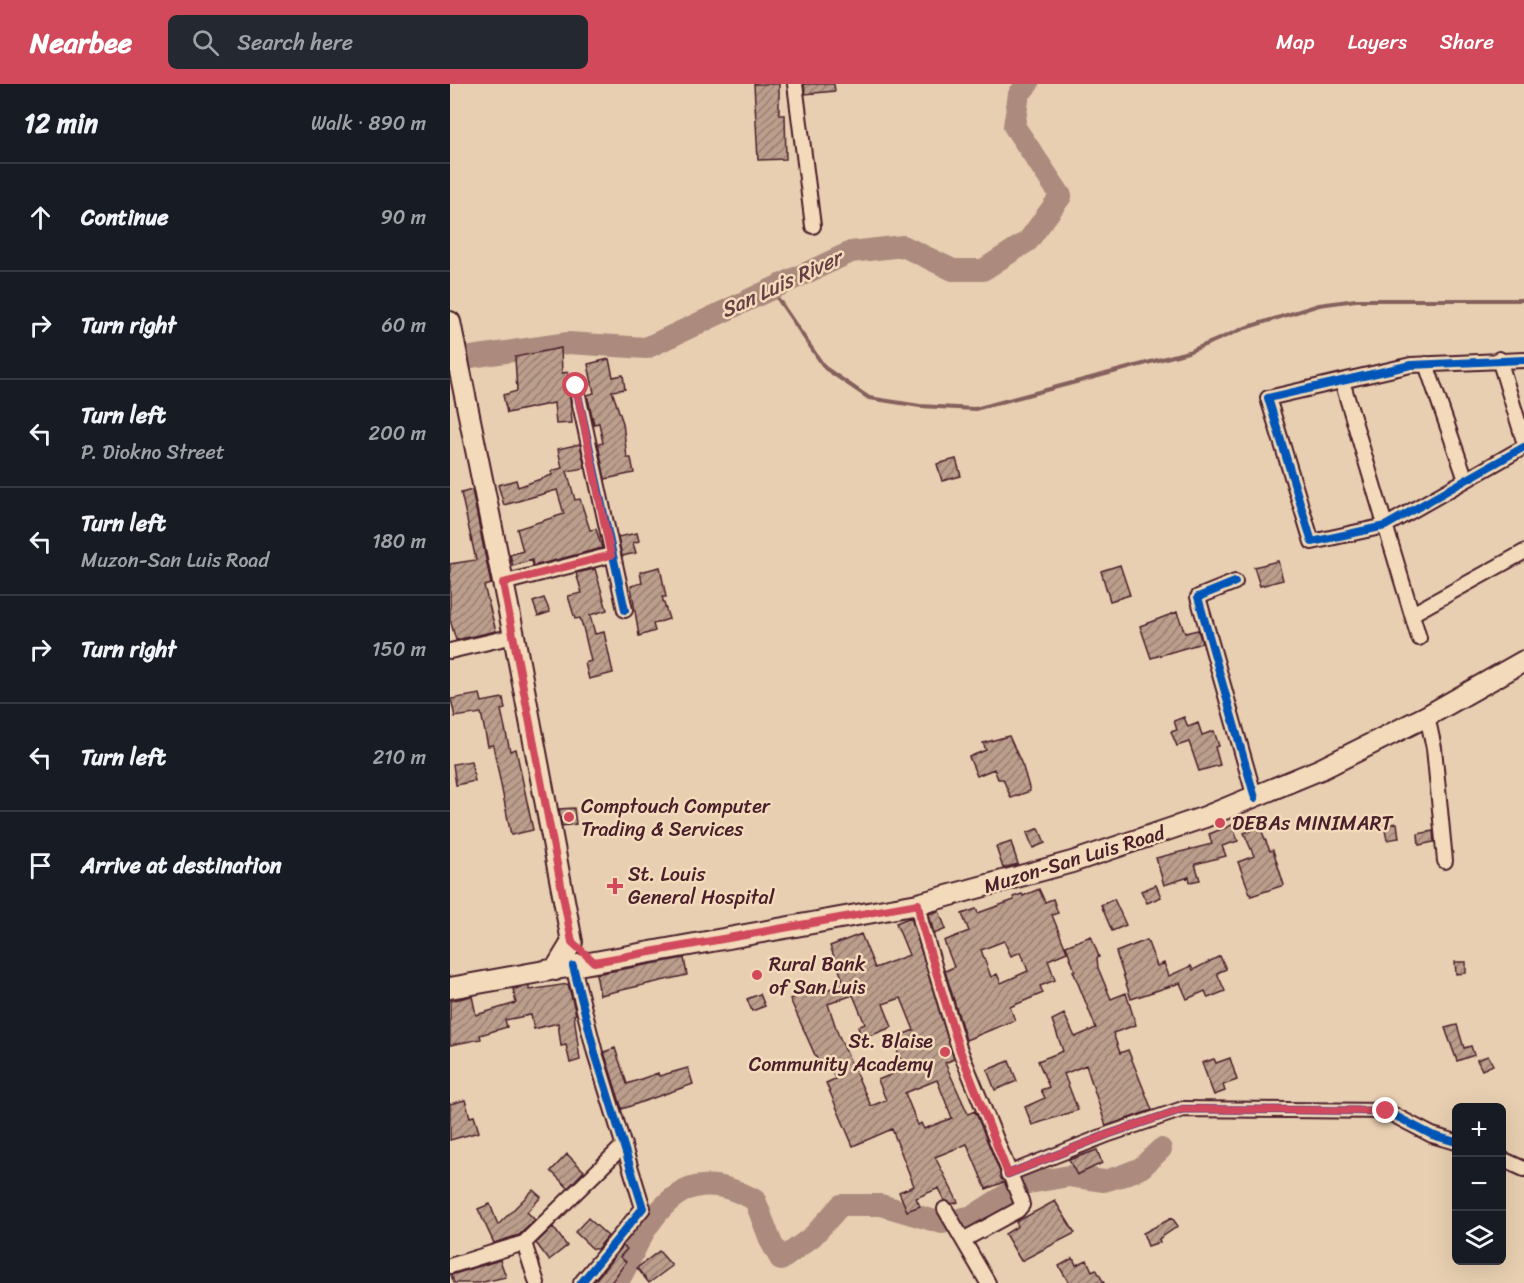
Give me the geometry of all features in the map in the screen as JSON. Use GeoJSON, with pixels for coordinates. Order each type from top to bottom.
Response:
{"type":"FeatureCollection","features":[{"type":"Feature","properties":{"kind":"main road"},"geometry":{"type":"LineString","coordinates":[[450,323],[514,636],[572,942],[564,968]]}},
{"type":"Feature","properties":{"kind":"main road","name":"Muzon-San Luis Road"},"geometry":{"type":"LineString","coordinates":[[450,988],[918,904],[1072,862],[1255,798],[1359,751],[1427,716],[1524,661]]}},
{"type":"Feature","properties":{"kind":"main road"},"geometry":{"type":"LineString","coordinates":[[572,942],[594,962]]}},
{"type":"Feature","properties":{"kind":"street"},"geometry":{"type":"LineString","coordinates":[[795,84],[813,226]]}},
{"type":"Feature","properties":{"kind":"street"},"geometry":{"type":"LineString","coordinates":[[1524,360],[1499,359],[1426,364],[1268,398],[1312,542],[1385,526],[1524,447]]}},
{"type":"Feature","properties":{"kind":"street"},"geometry":{"type":"LineString","coordinates":[[1499,359],[1524,441]]}},
{"type":"Feature","properties":{"kind":"street"},"geometry":{"type":"LineString","coordinates":[[1426,364],[1466,480]]}},
{"type":"Feature","properties":{"kind":"street"},"geometry":{"type":"LineString","coordinates":[[1342,381],[1419,638]]}},
{"type":"Feature","properties":{"kind":"street"},"geometry":{"type":"LineString","coordinates":[[576,386],[611,555],[625,610]]}},
{"type":"Feature","properties":{"kind":"street"},"geometry":{"type":"LineString","coordinates":[[1412,614],[1524,552]]}},
{"type":"Feature","properties":{"kind":"street"},"geometry":{"type":"LineString","coordinates":[[503,583],[611,555]]}},
{"type":"Feature","properties":{"kind":"street"},"geometry":{"type":"LineString","coordinates":[[1235,582],[1198,597],[1255,798]]}},
{"type":"Feature","properties":{"kind":"street"},"geometry":{"type":"LineString","coordinates":[[450,651],[514,636]]}},
{"type":"Feature","properties":{"kind":"street"},"geometry":{"type":"LineString","coordinates":[[1427,716],[1434,748],[1444,861]]}},
{"type":"Feature","properties":{"kind":"street"},"geometry":{"type":"LineString","coordinates":[[918,904],[921,922],[959,1048],[1010,1178],[1022,1201],[1018,1210],[963,1240]]}},
{"type":"Feature","properties":{"kind":"street"},"geometry":{"type":"LineString","coordinates":[[564,968],[591,1041],[643,1208],[581,1283]]}},
{"type":"Feature","properties":{"kind":"street"},"geometry":{"type":"LineString","coordinates":[[1010,1178],[1109,1134],[1183,1109],[1386,1111],[1432,1135],[1452,1141]]}},
{"type":"Feature","properties":{"kind":"street"},"geometry":{"type":"LineString","coordinates":[[450,1266],[524,1243],[624,1145]]}},
{"type":"Feature","properties":{"kind":"street"},"geometry":{"type":"LineString","coordinates":[[1506,1161],[1524,1169]]}},
{"type":"Feature","properties":{"kind":"street"},"geometry":{"type":"LineString","coordinates":[[945,1209],[988,1283]]}},
{"type":"Feature","properties":{"kind":"street"},"geometry":{"type":"LineString","coordinates":[[524,1243],[537,1283]]}},
{"type":"Feature","properties":{"kind":"building"},"geometry":{"type":"Polygon","coordinates":[[[754,84],[779,84],[779,115],[785,115],[786,159],[758,160],[754,84]]]}},
{"type":"Feature","properties":{"kind":"building"},"geometry":{"type":"Polygon","coordinates":[[[804,84],[834,84],[835,91],[805,94],[804,84]]]}},
{"type":"Feature","properties":{"kind":"building"},"geometry":{"type":"Polygon","coordinates":[[[561,348],[562,373],[568,372],[572,423],[556,424],[554,403],[507,413],[503,395],[517,391],[515,357],[561,348]]]}},
{"type":"Feature","properties":{"kind":"building"},"geometry":{"type":"Polygon","coordinates":[[[609,359],[613,377],[623,375],[625,389],[612,391],[623,423],[627,458],[631,458],[634,473],[605,479],[598,444],[603,443],[599,423],[594,424],[587,395],[594,393],[588,364],[609,359]]]}},
{"type":"Feature","properties":{"kind":"building"},"geometry":{"type":"Polygon","coordinates":[[[580,444],[585,468],[567,471],[575,500],[580,499],[590,530],[596,529],[602,548],[533,566],[532,560],[513,566],[510,555],[523,551],[517,529],[564,514],[557,490],[504,505],[498,485],[516,480],[518,487],[552,475],[551,471],[562,468],[558,449],[580,444]]]}},
{"type":"Feature","properties":{"kind":"building"},"geometry":{"type":"Polygon","coordinates":[[[956,459],[961,476],[942,481],[937,464],[956,459]]]}},
{"type":"Feature","properties":{"kind":"building"},"geometry":{"type":"Polygon","coordinates":[[[472,490],[491,584],[484,586],[496,631],[456,640],[450,620],[450,564],[476,560],[461,493],[472,490]]]}},
{"type":"Feature","properties":{"kind":"building"},"geometry":{"type":"Polygon","coordinates":[[[637,533],[639,541],[633,543],[636,553],[622,556],[618,537],[637,533]]]}},
{"type":"Feature","properties":{"kind":"building"},"geometry":{"type":"Polygon","coordinates":[[[1278,561],[1283,580],[1260,586],[1254,567],[1278,561]]]}},
{"type":"Feature","properties":{"kind":"building"},"geometry":{"type":"Polygon","coordinates":[[[1120,565],[1130,595],[1110,601],[1101,571],[1120,565]]]}},
{"type":"Feature","properties":{"kind":"building"},"geometry":{"type":"Polygon","coordinates":[[[660,567],[666,597],[662,597],[669,619],[653,624],[655,631],[639,636],[631,586],[642,583],[640,572],[660,567]]]}},
{"type":"Feature","properties":{"kind":"building"},"geometry":{"type":"Polygon","coordinates":[[[595,569],[607,610],[590,615],[595,634],[604,632],[613,673],[589,679],[585,663],[591,661],[583,627],[580,618],[575,619],[568,596],[582,593],[576,573],[595,569]]]}},
{"type":"Feature","properties":{"kind":"building"},"geometry":{"type":"Polygon","coordinates":[[[544,598],[550,612],[538,616],[533,602],[544,598]]]}},
{"type":"Feature","properties":{"kind":"building"},"geometry":{"type":"Polygon","coordinates":[[[1177,612],[1185,633],[1198,630],[1202,643],[1151,658],[1140,626],[1177,612]]]}},
{"type":"Feature","properties":{"kind":"building"},"geometry":{"type":"Polygon","coordinates":[[[480,694],[482,702],[503,698],[505,709],[501,710],[510,751],[516,749],[533,830],[511,835],[493,745],[488,746],[481,713],[455,717],[451,699],[480,694]]]}},
{"type":"Feature","properties":{"kind":"building"},"geometry":{"type":"Polygon","coordinates":[[[1184,717],[1188,727],[1198,723],[1202,735],[1214,731],[1219,746],[1215,747],[1220,765],[1199,771],[1189,742],[1177,746],[1171,732],[1177,730],[1174,721],[1184,717]]]}},
{"type":"Feature","properties":{"kind":"building"},"geometry":{"type":"Polygon","coordinates":[[[1009,736],[1023,767],[1030,791],[1011,798],[1003,779],[998,779],[994,769],[977,776],[969,757],[986,750],[983,743],[1009,736]]]}},
{"type":"Feature","properties":{"kind":"building"},"geometry":{"type":"Polygon","coordinates":[[[471,761],[475,781],[456,785],[453,764],[471,761]]]}},
{"type":"Feature","properties":{"kind":"building"},"geometry":{"type":"Polygon","coordinates":[[[574,808],[576,824],[562,826],[559,809],[574,808]]]}},
{"type":"Feature","properties":{"kind":"building"},"geometry":{"type":"Polygon","coordinates":[[[1397,823],[1399,838],[1387,840],[1384,825],[1397,823]]]}},
{"type":"Feature","properties":{"kind":"building"},"geometry":{"type":"Polygon","coordinates":[[[1232,825],[1238,841],[1222,846],[1226,856],[1195,864],[1200,880],[1190,882],[1189,877],[1164,885],[1156,858],[1212,844],[1209,834],[1232,825]]]}},
{"type":"Feature","properties":{"kind":"building"},"geometry":{"type":"Polygon","coordinates":[[[1260,827],[1270,851],[1273,850],[1284,885],[1251,896],[1238,862],[1254,856],[1244,833],[1260,827]]]}},
{"type":"Feature","properties":{"kind":"building"},"geometry":{"type":"Polygon","coordinates":[[[1039,828],[1045,843],[1033,848],[1027,833],[1039,828]]]}},
{"type":"Feature","properties":{"kind":"building"},"geometry":{"type":"Polygon","coordinates":[[[1433,831],[1434,842],[1419,845],[1418,834],[1433,831]]]}},
{"type":"Feature","properties":{"kind":"building"},"geometry":{"type":"Polygon","coordinates":[[[1011,842],[1018,864],[1003,868],[996,847],[1011,842]]]}},
{"type":"Feature","properties":{"kind":"building"},"geometry":{"type":"Polygon","coordinates":[[[1156,885],[1161,897],[1147,903],[1141,891],[1156,885]]]}},
{"type":"Feature","properties":{"kind":"building"},"geometry":{"type":"Polygon","coordinates":[[[1039,889],[1045,902],[1053,899],[1058,913],[1052,915],[1067,952],[1048,960],[1055,980],[1040,986],[1043,993],[1010,1007],[1015,1020],[966,1040],[945,971],[954,967],[944,941],[969,931],[962,914],[976,909],[978,913],[1014,900],[1013,897],[1022,894],[1023,896],[1039,889]],[[1004,941],[981,950],[991,977],[997,974],[1001,983],[1028,971],[1021,952],[1011,956],[1004,941]]]}},
{"type":"Feature","properties":{"kind":"building"},"geometry":{"type":"Polygon","coordinates":[[[1114,899],[1126,925],[1112,931],[1101,905],[1114,899]]]}},
{"type":"Feature","properties":{"kind":"building"},"geometry":{"type":"Polygon","coordinates":[[[939,911],[946,929],[934,934],[929,914],[939,911]]]}},
{"type":"Feature","properties":{"kind":"building"},"geometry":{"type":"Polygon","coordinates":[[[911,917],[954,1059],[945,1063],[968,1114],[975,1111],[1004,1182],[986,1189],[967,1144],[935,1157],[958,1202],[952,1204],[944,1200],[939,1188],[916,1198],[920,1206],[907,1211],[899,1192],[914,1186],[892,1129],[853,1146],[826,1083],[835,1079],[828,1060],[819,1064],[790,999],[820,987],[822,992],[844,983],[830,946],[861,934],[875,968],[909,955],[896,923],[911,917]],[[853,995],[828,1004],[838,1034],[871,1106],[886,1100],[878,1080],[905,1069],[892,1039],[914,1030],[901,998],[883,1004],[892,1027],[862,1039],[858,1027],[865,1024],[853,995]],[[937,1080],[905,1093],[918,1125],[921,1123],[924,1129],[952,1118],[937,1080]]]}},
{"type":"Feature","properties":{"kind":"building"},"geometry":{"type":"Polygon","coordinates":[[[1091,936],[1099,957],[1097,958],[1098,968],[1111,999],[1126,993],[1136,1025],[1113,1033],[1120,1053],[1128,1050],[1152,1110],[1106,1126],[1086,1065],[1064,1074],[1078,1110],[1032,1125],[1025,1107],[1045,1098],[1041,1090],[1049,1087],[1038,1061],[1063,1051],[1052,1020],[1064,1014],[1075,1037],[1096,1028],[1073,971],[1075,971],[1066,946],[1091,936]]]}},
{"type":"Feature","properties":{"kind":"building"},"geometry":{"type":"Polygon","coordinates":[[[1147,940],[1157,966],[1164,963],[1169,976],[1191,966],[1193,970],[1220,956],[1226,969],[1217,973],[1225,991],[1208,998],[1205,991],[1187,999],[1180,983],[1131,999],[1116,952],[1147,940]]]}},
{"type":"Feature","properties":{"kind":"building"},"geometry":{"type":"Polygon","coordinates":[[[684,958],[687,975],[600,995],[596,974],[684,958]]]}},
{"type":"Feature","properties":{"kind":"building"},"geometry":{"type":"Polygon","coordinates":[[[1455,962],[1466,962],[1466,973],[1456,974],[1455,962]]]}},
{"type":"Feature","properties":{"kind":"building"},"geometry":{"type":"Polygon","coordinates":[[[568,984],[576,1014],[574,1015],[580,1060],[570,1063],[566,1045],[561,1046],[558,1023],[534,1029],[531,1015],[505,1020],[507,1027],[480,1035],[481,1039],[450,1045],[450,1001],[472,996],[476,1015],[516,1003],[513,989],[529,986],[529,990],[568,984]]]}},
{"type":"Feature","properties":{"kind":"building"},"geometry":{"type":"Polygon","coordinates":[[[760,994],[765,1006],[752,1011],[747,999],[760,994]]]}},
{"type":"Feature","properties":{"kind":"building"},"geometry":{"type":"Polygon","coordinates":[[[1457,1025],[1464,1048],[1471,1046],[1474,1055],[1457,1061],[1445,1028],[1457,1025]]]}},
{"type":"Feature","properties":{"kind":"building"},"geometry":{"type":"Polygon","coordinates":[[[615,1048],[627,1084],[658,1073],[659,1076],[688,1068],[693,1084],[622,1109],[604,1052],[615,1048]]]}},
{"type":"Feature","properties":{"kind":"building"},"geometry":{"type":"Polygon","coordinates":[[[1488,1056],[1493,1065],[1482,1070],[1477,1060],[1488,1056]]]}},
{"type":"Feature","properties":{"kind":"building"},"geometry":{"type":"Polygon","coordinates":[[[1230,1058],[1237,1080],[1223,1085],[1225,1091],[1214,1095],[1202,1063],[1214,1059],[1216,1063],[1230,1058]]]}},
{"type":"Feature","properties":{"kind":"building"},"geometry":{"type":"Polygon","coordinates":[[[1009,1061],[1017,1081],[995,1090],[987,1070],[1009,1061]]]}},
{"type":"Feature","properties":{"kind":"building"},"geometry":{"type":"Polygon","coordinates":[[[465,1100],[470,1117],[474,1116],[479,1132],[450,1140],[450,1104],[465,1100]]]}},
{"type":"Feature","properties":{"kind":"building"},"geometry":{"type":"Polygon","coordinates":[[[1097,1150],[1102,1163],[1077,1175],[1069,1160],[1097,1150]]]}},
{"type":"Feature","properties":{"kind":"building"},"geometry":{"type":"Polygon","coordinates":[[[567,1154],[584,1171],[568,1188],[551,1171],[567,1154]]]}},
{"type":"Feature","properties":{"kind":"building"},"geometry":{"type":"Polygon","coordinates":[[[533,1190],[541,1197],[527,1212],[535,1220],[519,1235],[494,1243],[478,1209],[490,1204],[498,1225],[533,1190]]]}},
{"type":"Feature","properties":{"kind":"building"},"geometry":{"type":"Polygon","coordinates":[[[1055,1201],[1075,1233],[1021,1261],[1005,1234],[1018,1226],[1016,1222],[1055,1201]]]}},
{"type":"Feature","properties":{"kind":"building"},"geometry":{"type":"Polygon","coordinates":[[[588,1218],[608,1236],[597,1249],[593,1249],[575,1232],[588,1218]]]}},
{"type":"Feature","properties":{"kind":"building"},"geometry":{"type":"Polygon","coordinates":[[[1172,1218],[1178,1226],[1159,1239],[1160,1242],[1148,1246],[1143,1233],[1172,1218]]]}},
{"type":"Feature","properties":{"kind":"building"},"geometry":{"type":"Polygon","coordinates":[[[553,1227],[567,1246],[549,1260],[536,1243],[553,1227]]]}},
{"type":"Feature","properties":{"kind":"building"},"geometry":{"type":"Polygon","coordinates":[[[623,1246],[627,1249],[620,1257],[626,1262],[613,1280],[610,1283],[593,1283],[623,1246]]]}},
{"type":"Feature","properties":{"kind":"building"},"geometry":{"type":"Polygon","coordinates":[[[659,1251],[672,1266],[649,1283],[637,1268],[659,1251]]]}},
{"type":"Feature","properties":{"kind":"building"},"geometry":{"type":"Polygon","coordinates":[[[1073,1258],[1076,1265],[1087,1260],[1092,1271],[1096,1269],[1104,1283],[1069,1283],[1059,1266],[1073,1258]]]}},
{"type":"Feature","properties":{"kind":"building"},"geometry":{"type":"Polygon","coordinates":[[[500,1260],[506,1277],[479,1283],[454,1283],[451,1275],[500,1260]]]}},
{"type":"Feature","properties":{"kind":"waterway","name":"San Luis River"},"geometry":{"type":"LineString","coordinates":[[450,360],[568,343],[646,348],[851,252],[903,246],[953,270],[983,270],[1028,241],[1061,196],[1014,126],[1019,94],[1028,84]]}},
{"type":"Feature","properties":{"kind":"waterway"},"geometry":{"type":"LineString","coordinates":[[772,290],[825,368],[869,398],[920,406],[975,409],[1188,352],[1245,328],[1319,305],[1356,300],[1524,300]]}},
{"type":"Feature","properties":{"kind":"waterway"},"geometry":{"type":"LineString","coordinates":[[617,1283],[644,1233],[659,1211],[683,1191],[696,1187],[709,1185],[724,1187],[755,1200],[771,1242],[781,1260],[813,1236],[841,1205],[881,1205],[942,1223],[973,1216],[1023,1184],[1069,1176],[1104,1181],[1121,1176],[1141,1168],[1161,1149]]}},
{"type":"Feature","properties":{"kind":"cycle path"},"geometry":{"type":"LineString","coordinates":[[1524,360],[1411,365],[1268,398],[1312,542],[1385,526],[1524,447]]}},
{"type":"Feature","properties":{"kind":"cycle path"},"geometry":{"type":"LineString","coordinates":[[576,386],[625,610]]}},
{"type":"Feature","properties":{"kind":"cycle path"},"geometry":{"type":"LineString","coordinates":[[1235,582],[1198,597],[1255,798]]}},
{"type":"Feature","properties":{"kind":"cycle path"},"geometry":{"type":"LineString","coordinates":[[573,966],[595,1053],[643,1208],[581,1283]]}},
{"type":"Feature","properties":{"kind":"cycle path"},"geometry":{"type":"LineString","coordinates":[[1008,1174],[1109,1134],[1183,1109],[1386,1111],[1432,1135],[1452,1141]]}},
{"type":"Feature","properties":{"kind":"place","name":"Comptouch Computer Trading & Services"},"geometry":{"type":"Point","coordinates":[569,817]}},
{"type":"Feature","properties":{"kind":"place","name":"DEBAs MINIMART"},"geometry":{"type":"Point","coordinates":[1220,823]}},
{"type":"Feature","properties":{"kind":"place","name":"St. Louis General Hospital"},"geometry":{"type":"Point","coordinates":[615,886]}},
{"type":"Feature","properties":{"kind":"place","name":"Rural Bank of San Luis"},"geometry":{"type":"Point","coordinates":[757,975]}},
{"type":"Feature","properties":{"kind":"place","name":"St. Blaise Community Academy"},"geometry":{"type":"Point","coordinates":[945,1052]}},
{"type":"Feature","properties":{"kind":"route"},"geometry":{"type":"LineString","coordinates":[[576,386],[611,555],[503,583],[572,942],[582,952],[594,962],[918,904],[921,922],[959,1048],[1008,1174],[1109,1134],[1183,1109],[1386,1111]]}}]}
